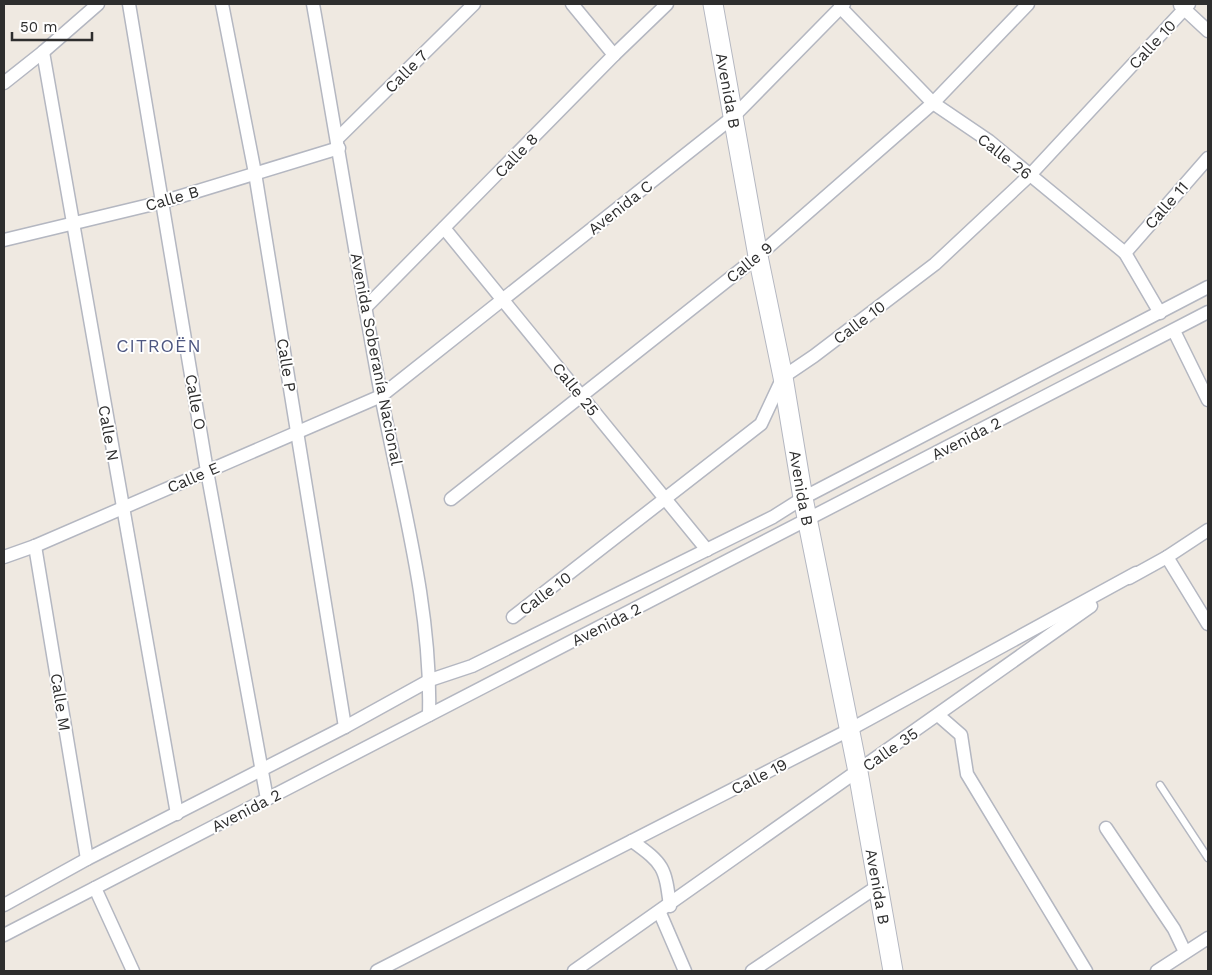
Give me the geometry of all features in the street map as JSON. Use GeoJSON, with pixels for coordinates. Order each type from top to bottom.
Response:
{"type":"FeatureCollection","features":[{"type":"Feature","properties":{"kind":"street"},"geometry":{"type":"LineString","coordinates":[[4,83],[98,4]]}},
{"type":"Feature","properties":{"kind":"street","name":"Calle O"},"geometry":{"type":"LineString","coordinates":[[129,4],[207,471],[260,771],[267,799]]}},
{"type":"Feature","properties":{"kind":"street","name":"Calle P"},"geometry":{"type":"LineString","coordinates":[[222,4],[255,173],[345,727]]}},
{"type":"Feature","properties":{"kind":"street","name":"Avenida Soberanía Nacional"},"geometry":{"type":"LineString","coordinates":[[313,4],[381,396],[411,532],[430,680],[430,715]]}},
{"type":"Feature","properties":{"kind":"street","name":"Calle 7"},"geometry":{"type":"LineString","coordinates":[[338,144],[474,4]]}},
{"type":"Feature","properties":{"kind":"street"},"geometry":{"type":"LineString","coordinates":[[572,4],[614,55]]}},
{"type":"Feature","properties":{"kind":"street","name":"Calle 8"},"geometry":{"type":"LineString","coordinates":[[366,308],[614,55],[668,4]]}},
{"type":"Feature","properties":{"kind":"street","name":"Avenida B"},"geometry":{"type":"LineString","coordinates":[[713,4],[758,256],[783,377],[807,520],[850,730],[893,971]]}},
{"type":"Feature","properties":{"kind":"street","name":"Calle 9"},"geometry":{"type":"LineString","coordinates":[[451,499],[758,256],[933,103],[1028,4]]}},
{"type":"Feature","properties":{"kind":"street","name":"Avenida C"},"geometry":{"type":"LineString","coordinates":[[381,396],[734,117],[842,6]]}},
{"type":"Feature","properties":{"kind":"street","name":"Calle 26"},"geometry":{"type":"LineString","coordinates":[[842,6],[933,103],[989,141],[1124,253],[1160,313]]}},
{"type":"Feature","properties":{"kind":"street"},"geometry":{"type":"LineString","coordinates":[[1184,6],[1208,31]]}},
{"type":"Feature","properties":{"kind":"street","name":"Calle 10"},"geometry":{"type":"LineString","coordinates":[[513,617],[760,424],[783,377],[814,356],[935,264],[1030,175],[1184,6]]}},
{"type":"Feature","properties":{"kind":"street","name":"Calle N"},"geometry":{"type":"LineString","coordinates":[[43,52],[177,814]]}},
{"type":"Feature","properties":{"kind":"street","name":"Calle B"},"geometry":{"type":"LineString","coordinates":[[4,240],[162,202],[255,173],[338,144]]}},
{"type":"Feature","properties":{"kind":"street","name":"Calle 11"},"geometry":{"type":"LineString","coordinates":[[1124,253],[1208,158]]}},
{"type":"Feature","properties":{"kind":"street","name":"Calle 25"},"geometry":{"type":"LineString","coordinates":[[444,228],[707,550]]}},
{"type":"Feature","properties":{"kind":"street","name":"Avenida 2"},"geometry":{"type":"LineString","coordinates":[[4,905],[87,859],[345,727],[430,680],[472,666],[773,517],[803,498],[1208,287]]}},
{"type":"Feature","properties":{"kind":"street","name":"Avenida 2"},"geometry":{"type":"LineString","coordinates":[[4,935],[1208,312]]}},
{"type":"Feature","properties":{"kind":"street"},"geometry":{"type":"LineString","coordinates":[[1174,331],[1208,400]]}},
{"type":"Feature","properties":{"kind":"street","name":"Calle E"},"geometry":{"type":"LineString","coordinates":[[4,557],[35,546],[381,396]]}},
{"type":"Feature","properties":{"kind":"street","name":"Calle 35"},"geometry":{"type":"LineString","coordinates":[[574,971],[665,909],[1136,573],[1167,558],[1208,530]]}},
{"type":"Feature","properties":{"kind":"street","name":"Calle M"},"geometry":{"type":"LineString","coordinates":[[35,546],[87,859]]}},
{"type":"Feature","properties":{"kind":"street"},"geometry":{"type":"LineString","coordinates":[[1167,558],[1208,624]]}},
{"type":"Feature","properties":{"kind":"street","name":"Calle 19"},"geometry":{"type":"LineString","coordinates":[[377,971],[850,730],[1136,573]]}},
{"type":"Feature","properties":{"kind":"street"},"geometry":{"type":"LineString","coordinates":[[938,715],[962,734],[967,774],[1086,971]]}},
{"type":"Feature","properties":{"kind":"street"},"geometry":{"type":"LineString","coordinates":[[1106,828],[1174,929],[1185,952]]}},
{"type":"Feature","properties":{"kind":"street"},"geometry":{"type":"LineString","coordinates":[[632,841],[660,864],[666,876],[665,909],[685,971]]}},
{"type":"Feature","properties":{"kind":"street"},"geometry":{"type":"LineString","coordinates":[[752,971],[878,886]]}},
{"type":"Feature","properties":{"kind":"street"},"geometry":{"type":"LineString","coordinates":[[94,888],[133,971]]}},
{"type":"Feature","properties":{"kind":"street"},"geometry":{"type":"LineString","coordinates":[[1158,971],[1208,938]]}},
{"type":"Feature","properties":{"kind":"lane"},"geometry":{"type":"LineString","coordinates":[[1160,785],[1208,858]]}},
{"type":"Feature","properties":{"kind":"district","name":"CITROËN"},"geometry":{"type":"Point","coordinates":[159,346]}}]}
